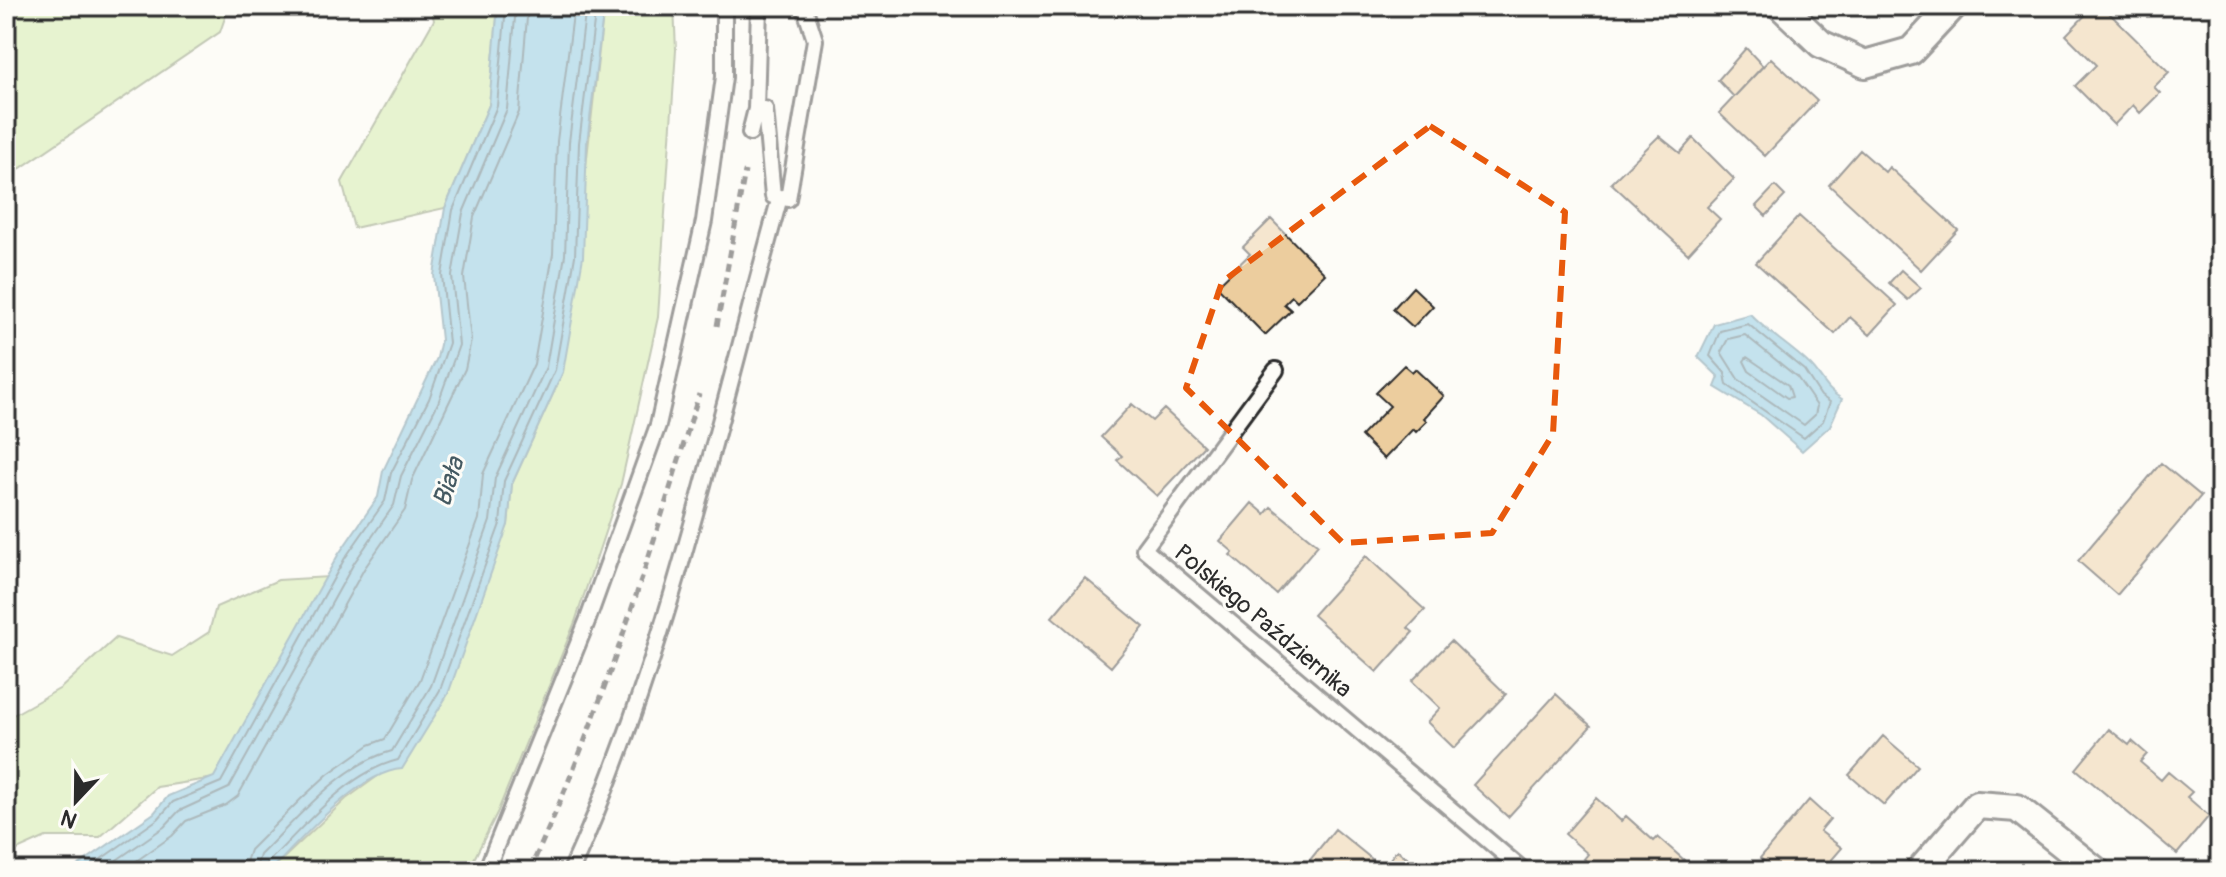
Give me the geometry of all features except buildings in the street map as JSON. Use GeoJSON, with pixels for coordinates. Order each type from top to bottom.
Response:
{"type":"FeatureCollection","features":[{"type":"Feature","properties":{"kind":"street"},"geometry":{"type":"LineString","coordinates":[[1781,6],[1821,44],[1865,64],[1911,51],[1953,6]]}},
{"type":"Feature","properties":{"kind":"street"},"geometry":{"type":"LineString","coordinates":[[1920,871],[1977,805],[2017,808],[2096,871]]}},
{"type":"Feature","properties":{"kind":"lane"},"geometry":{"type":"LineString","coordinates":[[486,871],[588,619],[658,425],[704,221],[724,77],[724,6]]}},
{"type":"Feature","properties":{"kind":"lane"},"geometry":{"type":"LineString","coordinates":[[750,133],[756,109],[759,6]]}},
{"type":"Feature","properties":{"kind":"lane"},"geometry":{"type":"LineString","coordinates":[[756,109],[765,109],[773,196],[788,199],[815,40],[804,6]]}},
{"type":"Feature","properties":{"kind":"lane"},"geometry":{"type":"LineString","coordinates":[[571,871],[634,718],[664,624],[780,197]]}},
{"type":"Feature","properties":{"kind":"lane","name":"Polskiego Października"},"geometry":{"type":"LineString","coordinates":[[1276,370],[1144,549],[1524,871]]}},
{"type":"Feature","properties":{"kind":"highlighted area"},"geometry":{"type":"Polygon","coordinates":[[[1430,126],[1565,212],[1553,434],[1492,533],[1343,543],[1186,388],[1222,282],[1430,126]]]}},
{"type":"Feature","properties":{"kind":"green space"},"geometry":{"type":"Polygon","coordinates":[[[6,6],[229,6],[220,32],[6,178],[6,6]]]}},
{"type":"Feature","properties":{"kind":"green space"},"geometry":{"type":"Polygon","coordinates":[[[430,6],[498,6],[489,105],[445,208],[354,228],[342,182],[434,20],[430,6]]]}},
{"type":"Feature","properties":{"kind":"green space"},"geometry":{"type":"Polygon","coordinates":[[[604,6],[674,6],[676,50],[658,317],[621,484],[575,622],[498,811],[468,871],[270,871],[346,799],[386,770],[508,525],[512,484],[563,372],[604,6]]]}},
{"type":"Feature","properties":{"kind":"green space"},"geometry":{"type":"Polygon","coordinates":[[[328,577],[214,778],[157,787],[100,837],[46,837],[6,855],[6,719],[61,688],[116,638],[172,656],[209,632],[216,607],[278,580],[328,577]]]}},
{"type":"Feature","properties":{"kind":"water","name":"Biała"},"geometry":{"type":"Polygon","coordinates":[[[498,6],[604,6],[587,143],[583,257],[563,372],[512,484],[508,525],[448,694],[402,769],[385,773],[349,794],[270,871],[70,871],[154,813],[168,796],[214,777],[338,555],[378,497],[383,471],[437,358],[441,340],[434,275],[445,208],[489,105],[498,6]]]}},
{"type":"Feature","properties":{"kind":"water"},"geometry":{"type":"Polygon","coordinates":[[[1750,314],[1808,363],[1831,391],[1842,399],[1830,426],[1802,451],[1761,415],[1715,387],[1719,377],[1698,357],[1714,324],[1750,314]]]}}]}
